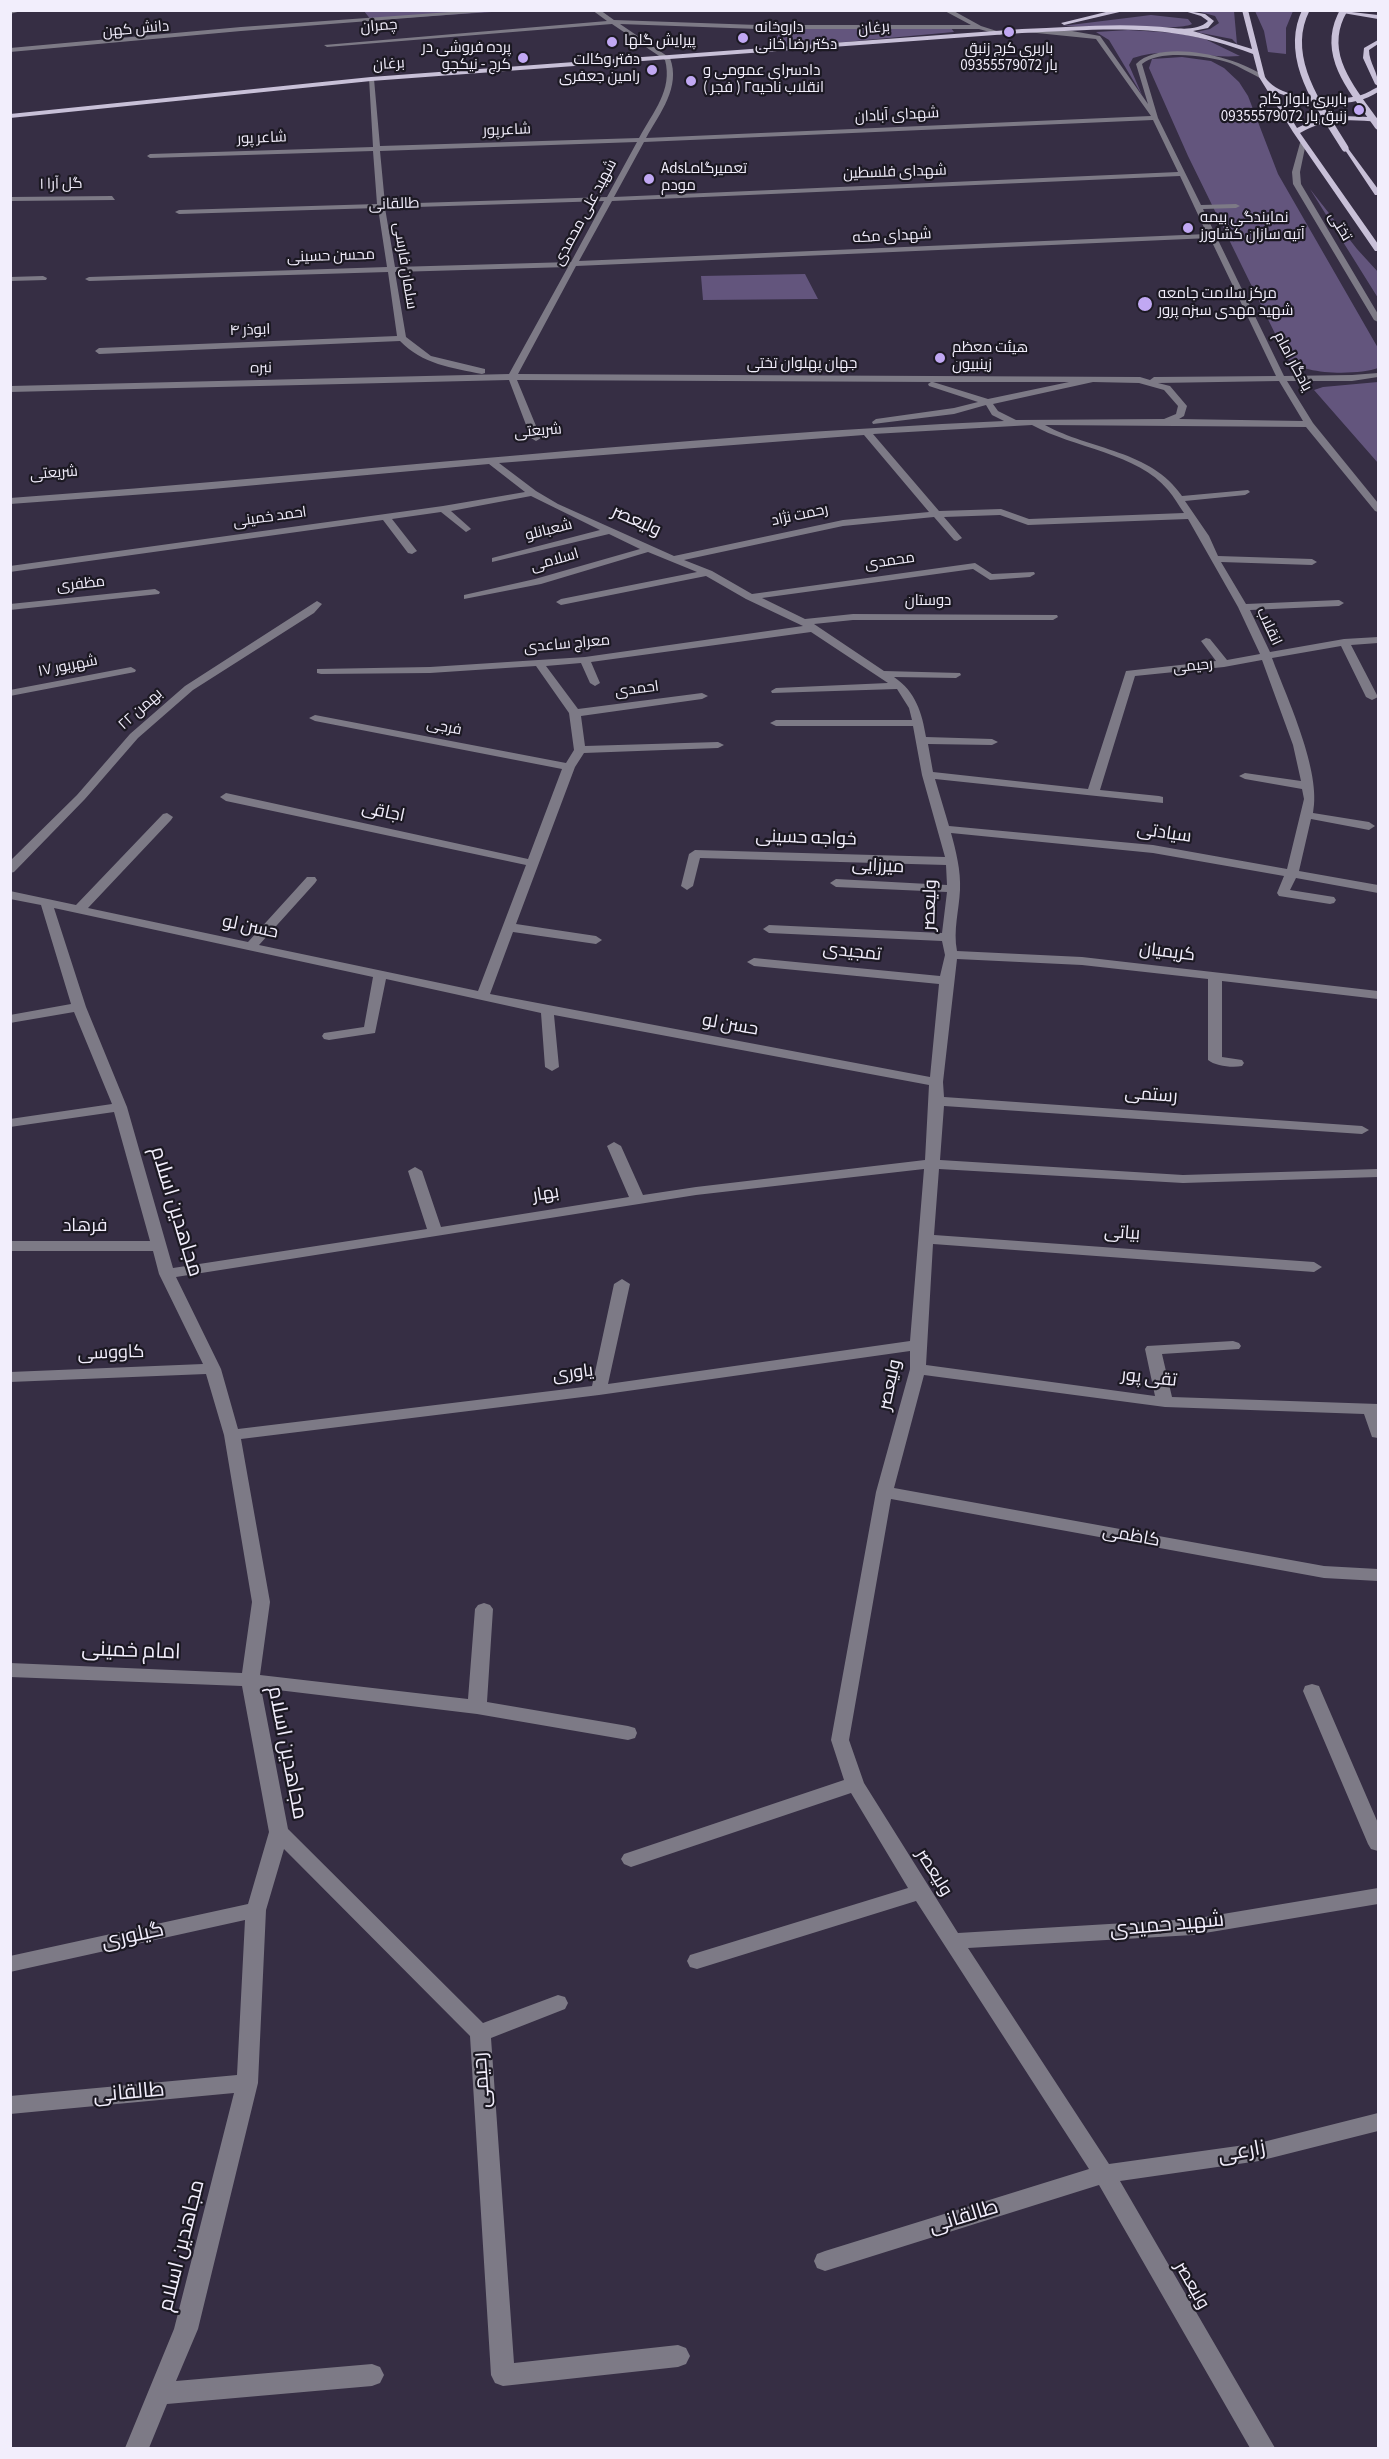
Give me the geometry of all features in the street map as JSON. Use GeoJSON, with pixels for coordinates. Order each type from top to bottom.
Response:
{"type":"FeatureCollection","features":[{"type":"Feature","properties":{"kind":"main road","name":"برغان"},"geometry":{"type":"LineString","coordinates":[[1022,31],[1125,10]]}},
{"type":"Feature","properties":{"kind":"main road"},"geometry":{"type":"LineString","coordinates":[[1182,30],[1200,28],[1211,23],[1208,17],[1184,10]]}},
{"type":"Feature","properties":{"kind":"main road"},"geometry":{"type":"LineString","coordinates":[[1245,10],[1262,77],[1296,132],[1378,249]]}},
{"type":"Feature","properties":{"kind":"main road"},"geometry":{"type":"LineString","coordinates":[[1306,10],[1297,30],[1300,66],[1345,148],[1378,193]]}},
{"type":"Feature","properties":{"kind":"main road"},"geometry":{"type":"LineString","coordinates":[[1337,10],[1378,17]]}},
{"type":"Feature","properties":{"kind":"main road"},"geometry":{"type":"LineString","coordinates":[[1344,10],[1333,30],[1337,62],[1378,126]]}},
{"type":"Feature","properties":{"kind":"main road","name":"برغان"},"geometry":{"type":"LineString","coordinates":[[10,116],[371,79],[668,59],[1022,31],[1122,28],[1182,30],[1224,40],[1258,54]]}},
{"type":"Feature","properties":{"kind":"main road"},"geometry":{"type":"LineString","coordinates":[[1267,85],[1282,94],[1315,99],[1358,98],[1375,93],[1378,86],[1366,58],[1366,49],[1378,42]]}},
{"type":"Feature","properties":{"kind":"main road"},"geometry":{"type":"LineString","coordinates":[[1296,132],[1311,123],[1323,120],[1341,118],[1378,120]]}},
{"type":"Feature","properties":{"kind":"street"},"geometry":{"type":"LineString","coordinates":[[10,12],[22,10]]}},
{"type":"Feature","properties":{"kind":"street","name":"دانش کهن"},"geometry":{"type":"LineString","coordinates":[[10,50],[241,29],[507,10]]}},
{"type":"Feature","properties":{"kind":"street"},"geometry":{"type":"LineString","coordinates":[[595,10],[668,59]]}},
{"type":"Feature","properties":{"kind":"street"},"geometry":{"type":"LineString","coordinates":[[946,10],[979,27],[1000,33]]}},
{"type":"Feature","properties":{"kind":"street","name":"چمران"},"geometry":{"type":"LineString","coordinates":[[327,45],[613,22],[758,27]]}},
{"type":"Feature","properties":{"kind":"street"},"geometry":{"type":"LineString","coordinates":[[675,32],[758,27],[979,27]]}},
{"type":"Feature","properties":{"kind":"street","name":"دانش کهن"},"geometry":{"type":"LineString","coordinates":[[10,55],[243,34],[264,29]]}},
{"type":"Feature","properties":{"kind":"street"},"geometry":{"type":"LineString","coordinates":[[1022,31],[1072,33],[1098,37],[1155,118]]}},
{"type":"Feature","properties":{"kind":"street"},"geometry":{"type":"LineString","coordinates":[[1155,118],[1139,64],[1145,58],[1175,54],[1222,59],[1262,77]]}},
{"type":"Feature","properties":{"kind":"street","name":"شهید علی محمدی"},"geometry":{"type":"LineString","coordinates":[[512,377],[669,89],[672,75],[668,59]]}},
{"type":"Feature","properties":{"kind":"street","name":"سلمان فارسی"},"geometry":{"type":"LineString","coordinates":[[371,79],[381,205],[402,338],[411,349],[431,359],[512,377]]}},
{"type":"Feature","properties":{"kind":"street","name":"شهدای آبادان"},"geometry":{"type":"LineString","coordinates":[[640,140],[1155,118]]}},
{"type":"Feature","properties":{"kind":"street","name":"یادگار امام"},"geometry":{"type":"LineString","coordinates":[[1155,118],[1281,378],[1310,424],[1378,508]]}},
{"type":"Feature","properties":{"kind":"street","name":"شاعرپور"},"geometry":{"type":"LineString","coordinates":[[375,149],[640,140]]}},
{"type":"Feature","properties":{"kind":"street","name":"تختی"},"geometry":{"type":"LineString","coordinates":[[1303,142],[1296,172],[1297,183],[1378,320]]}},
{"type":"Feature","properties":{"kind":"street","name":"شاعر پور"},"geometry":{"type":"LineString","coordinates":[[150,156],[375,149]]}},
{"type":"Feature","properties":{"kind":"street","name":"شهدای فلسطین"},"geometry":{"type":"LineString","coordinates":[[609,199],[1182,174]]}},
{"type":"Feature","properties":{"kind":"street","name":"گل آرا ۱"},"geometry":{"type":"LineString","coordinates":[[10,199],[112,198]]}},
{"type":"Feature","properties":{"kind":"street","name":"طالقانی"},"geometry":{"type":"LineString","coordinates":[[179,212],[609,199]]}},
{"type":"Feature","properties":{"kind":"street"},"geometry":{"type":"LineString","coordinates":[[1198,207],[1236,206]]}},
{"type":"Feature","properties":{"kind":"street","name":"شهدای مکه"},"geometry":{"type":"LineString","coordinates":[[574,264],[1212,236]]}},
{"type":"Feature","properties":{"kind":"street","name":"محسن حسینی"},"geometry":{"type":"LineString","coordinates":[[88,279],[574,264]]}},
{"type":"Feature","properties":{"kind":"street"},"geometry":{"type":"LineString","coordinates":[[10,279],[43,278]]}},
{"type":"Feature","properties":{"kind":"street","name":"ابوذر ۴"},"geometry":{"type":"LineString","coordinates":[[99,351],[402,338]]}},
{"type":"Feature","properties":{"kind":"street"},"geometry":{"type":"LineString","coordinates":[[1092,380],[1352,378],[1378,375]]}},
{"type":"Feature","properties":{"kind":"street"},"geometry":{"type":"LineString","coordinates":[[512,377],[536,438]]}},
{"type":"Feature","properties":{"kind":"street","name":"جهان پهلوان تختی"},"geometry":{"type":"LineString","coordinates":[[512,377],[1092,380]]}},
{"type":"Feature","properties":{"kind":"street","name":"نبره"},"geometry":{"type":"LineString","coordinates":[[10,389],[512,377]]}},
{"type":"Feature","properties":{"kind":"street"},"geometry":{"type":"LineString","coordinates":[[912,379],[988,402],[991,409],[1000,417],[1034,422],[1310,424]]}},
{"type":"Feature","properties":{"kind":"street","name":"شریعتی"},"geometry":{"type":"LineString","coordinates":[[10,492],[540,447],[857,424],[926,416],[1092,380]]}},
{"type":"Feature","properties":{"kind":"street"},"geometry":{"type":"LineString","coordinates":[[1140,380],[1167,388],[1183,406],[1180,416],[1166,422]]}},
{"type":"Feature","properties":{"kind":"street","name":"شریعتی"},"geometry":{"type":"LineString","coordinates":[[10,501],[213,486],[490,461],[867,432],[1034,422]]}},
{"type":"Feature","properties":{"kind":"street","name":"انقلاب"},"geometry":{"type":"LineString","coordinates":[[1034,422],[1050,431],[1119,455],[1149,470],[1171,487],[1204,536],[1214,559],[1243,607],[1266,656],[1299,745],[1310,799],[1292,873],[1283,893],[1330,900]]}},
{"type":"Feature","properties":{"kind":"street"},"geometry":{"type":"LineString","coordinates":[[867,432],[957,538]]}},
{"type":"Feature","properties":{"kind":"street","name":"ولیعصر"},"geometry":{"type":"LineString","coordinates":[[490,461],[533,493],[649,549],[708,573],[750,597],[809,625],[900,687],[915,708],[928,775],[951,855],[954,889],[948,937],[951,955],[946,981],[936,1082],[937,1101],[918,1369],[884,1492],[840,1740],[855,1784],[921,1892],[1104,2174],[1263,2448]]}},
{"type":"Feature","properties":{"kind":"street"},"geometry":{"type":"LineString","coordinates":[[1181,499],[1245,492]]}},
{"type":"Feature","properties":{"kind":"street","name":"احمد خمینی"},"geometry":{"type":"LineString","coordinates":[[10,569],[442,509],[533,493]]}},
{"type":"Feature","properties":{"kind":"street"},"geometry":{"type":"LineString","coordinates":[[442,509],[466,529]]}},
{"type":"Feature","properties":{"kind":"street","name":"رحمت نژاد"},"geometry":{"type":"LineString","coordinates":[[672,559],[843,523],[936,514],[1000,512],[1028,522],[1190,516]]}},
{"type":"Feature","properties":{"kind":"street"},"geometry":{"type":"LineString","coordinates":[[386,517],[412,551]]}},
{"type":"Feature","properties":{"kind":"street","name":"شعبانلو"},"geometry":{"type":"LineString","coordinates":[[496,560],[610,531]]}},
{"type":"Feature","properties":{"kind":"street","name":"اسلامی"},"geometry":{"type":"LineString","coordinates":[[468,597],[537,582],[649,549]]}},
{"type":"Feature","properties":{"kind":"street"},"geometry":{"type":"LineString","coordinates":[[1214,559],[1312,562]]}},
{"type":"Feature","properties":{"kind":"street","name":"محمدی"},"geometry":{"type":"LineString","coordinates":[[750,597],[975,566],[990,577],[1030,574]]}},
{"type":"Feature","properties":{"kind":"street"},"geometry":{"type":"LineString","coordinates":[[561,602],[708,573]]}},
{"type":"Feature","properties":{"kind":"street","name":"مظفری"},"geometry":{"type":"LineString","coordinates":[[10,607],[155,592]]}},
{"type":"Feature","properties":{"kind":"street"},"geometry":{"type":"LineString","coordinates":[[1243,607],[1339,603]]}},
{"type":"Feature","properties":{"kind":"street","name":"۲۲ بهمن"},"geometry":{"type":"LineString","coordinates":[[10,869],[81,797],[142,729],[189,688],[310,611],[317,604]]}},
{"type":"Feature","properties":{"kind":"street","name":"دوستان"},"geometry":{"type":"LineString","coordinates":[[809,625],[853,617],[1053,617]]}},
{"type":"Feature","properties":{"kind":"street","name":"معراج ساعدی"},"geometry":{"type":"LineString","coordinates":[[321,671],[430,670],[585,660],[809,625]]}},
{"type":"Feature","properties":{"kind":"street"},"geometry":{"type":"LineString","coordinates":[[1206,640],[1224,664]]}},
{"type":"Feature","properties":{"kind":"street","name":"رحیمی"},"geometry":{"type":"LineString","coordinates":[[1093,792],[1130,673],[1224,664],[1344,642],[1378,640]]}},
{"type":"Feature","properties":{"kind":"street"},"geometry":{"type":"LineString","coordinates":[[1344,642],[1372,697]]}},
{"type":"Feature","properties":{"kind":"street"},"geometry":{"type":"LineString","coordinates":[[585,660],[595,683]]}},
{"type":"Feature","properties":{"kind":"street"},"geometry":{"type":"LineString","coordinates":[[482,997],[569,767],[580,750],[575,713],[538,663]]}},
{"type":"Feature","properties":{"kind":"street","name":"۱۷ شهریور"},"geometry":{"type":"LineString","coordinates":[[10,693],[130,670]]}},
{"type":"Feature","properties":{"kind":"street"},"geometry":{"type":"LineString","coordinates":[[882,674],[956,675]]}},
{"type":"Feature","properties":{"kind":"street"},"geometry":{"type":"LineString","coordinates":[[776,691],[900,687]]}},
{"type":"Feature","properties":{"kind":"street","name":"احمدی"},"geometry":{"type":"LineString","coordinates":[[575,713],[702,696]]}},
{"type":"Feature","properties":{"kind":"street","name":"فرجی"},"geometry":{"type":"LineString","coordinates":[[315,718],[569,767]]}},
{"type":"Feature","properties":{"kind":"street"},"geometry":{"type":"LineString","coordinates":[[777,723],[919,731],[992,742]]}},
{"type":"Feature","properties":{"kind":"street"},"geometry":{"type":"LineString","coordinates":[[580,750],[718,745]]}},
{"type":"Feature","properties":{"kind":"street"},"geometry":{"type":"LineString","coordinates":[[928,775],[1159,800]]}},
{"type":"Feature","properties":{"kind":"street"},"geometry":{"type":"LineString","coordinates":[[1245,776],[1307,786]]}},
{"type":"Feature","properties":{"kind":"street","name":"اجاقی"},"geometry":{"type":"LineString","coordinates":[[226,797],[532,863]]}},
{"type":"Feature","properties":{"kind":"street"},"geometry":{"type":"LineString","coordinates":[[1306,815],[1369,826]]}},
{"type":"Feature","properties":{"kind":"street"},"geometry":{"type":"LineString","coordinates":[[79,910],[167,817]]}},
{"type":"Feature","properties":{"kind":"street","name":"سیادتی"},"geometry":{"type":"LineString","coordinates":[[943,829],[1153,849],[1378,889]]}},
{"type":"Feature","properties":{"kind":"street","name":"خواجه حسینی"},"geometry":{"type":"LineString","coordinates":[[687,886],[695,854],[950,861]]}},
{"type":"Feature","properties":{"kind":"street"},"geometry":{"type":"LineString","coordinates":[[251,946],[311,880]]}},
{"type":"Feature","properties":{"kind":"street","name":"میرزایی"},"geometry":{"type":"LineString","coordinates":[[836,883],[954,889]]}},
{"type":"Feature","properties":{"kind":"street","name":"حسن لو"},"geometry":{"type":"LineString","coordinates":[[10,895],[546,1010],[936,1082]]}},
{"type":"Feature","properties":{"kind":"street","name":"مجاهدین اسلام"},"geometry":{"type":"LineString","coordinates":[[46,902],[79,1007],[120,1107],[167,1274],[213,1369],[232,1434],[261,1602],[250,1680],[279,1833],[255,1911],[247,2084],[186,2329],[137,2448]]}},
{"type":"Feature","properties":{"kind":"street"},"geometry":{"type":"LineString","coordinates":[[507,927],[596,940]]}},
{"type":"Feature","properties":{"kind":"street"},"geometry":{"type":"LineString","coordinates":[[769,929],[948,937]]}},
{"type":"Feature","properties":{"kind":"street","name":"کریمیان"},"geometry":{"type":"LineString","coordinates":[[951,955],[1082,961],[1378,995]]}},
{"type":"Feature","properties":{"kind":"street","name":"تمجیدی"},"geometry":{"type":"LineString","coordinates":[[754,962],[946,981]]}},
{"type":"Feature","properties":{"kind":"street"},"geometry":{"type":"LineString","coordinates":[[329,1036],[370,1030],[380,975]]}},
{"type":"Feature","properties":{"kind":"street"},"geometry":{"type":"LineString","coordinates":[[1215,977],[1215,1060],[1237,1063]]}},
{"type":"Feature","properties":{"kind":"street"},"geometry":{"type":"LineString","coordinates":[[10,1018],[79,1007]]}},
{"type":"Feature","properties":{"kind":"street"},"geometry":{"type":"LineString","coordinates":[[546,1010],[552,1067]]}},
{"type":"Feature","properties":{"kind":"street","name":"رستمی"},"geometry":{"type":"LineString","coordinates":[[937,1101],[1362,1130]]}},
{"type":"Feature","properties":{"kind":"street"},"geometry":{"type":"LineString","coordinates":[[10,1123],[120,1107]]}},
{"type":"Feature","properties":{"kind":"street"},"geometry":{"type":"LineString","coordinates":[[614,1146],[638,1200]]}},
{"type":"Feature","properties":{"kind":"street","name":"بهار"},"geometry":{"type":"LineString","coordinates":[[167,1274],[246,1264],[696,1191],[932,1164],[1183,1179],[1378,1173]]}},
{"type":"Feature","properties":{"kind":"street"},"geometry":{"type":"LineString","coordinates":[[415,1171],[435,1232]]}},
{"type":"Feature","properties":{"kind":"street","name":"بیاتی"},"geometry":{"type":"LineString","coordinates":[[927,1239],[1314,1267]]}},
{"type":"Feature","properties":{"kind":"street","name":"فرهاد"},"geometry":{"type":"LineString","coordinates":[[10,1246],[159,1246]]}},
{"type":"Feature","properties":{"kind":"street"},"geometry":{"type":"LineString","coordinates":[[599,1390],[622,1284]]}},
{"type":"Feature","properties":{"kind":"street","name":"یاوری"},"geometry":{"type":"LineString","coordinates":[[232,1434],[599,1390],[918,1345]]}},
{"type":"Feature","properties":{"kind":"street"},"geometry":{"type":"LineString","coordinates":[[1165,1402],[1153,1349],[1233,1346]]}},
{"type":"Feature","properties":{"kind":"street","name":"کاووسی"},"geometry":{"type":"LineString","coordinates":[[10,1377],[213,1369]]}},
{"type":"Feature","properties":{"kind":"street","name":"تقی پور"},"geometry":{"type":"LineString","coordinates":[[918,1369],[1165,1402],[1374,1408]]}},
{"type":"Feature","properties":{"kind":"street"},"geometry":{"type":"LineString","coordinates":[[1374,1408],[1378,1433]]}},
{"type":"Feature","properties":{"kind":"street","name":"کاظمی"},"geometry":{"type":"LineString","coordinates":[[884,1492],[1324,1572],[1378,1575]]}},
{"type":"Feature","properties":{"kind":"street"},"geometry":{"type":"LineString","coordinates":[[477,1707],[484,1609]]}},
{"type":"Feature","properties":{"kind":"street","name":"امام خمینی"},"geometry":{"type":"LineString","coordinates":[[10,1670],[250,1680],[477,1707],[628,1733]]}},
{"type":"Feature","properties":{"kind":"street"},"geometry":{"type":"LineString","coordinates":[[1312,1691],[1378,1844]]}},
{"type":"Feature","properties":{"kind":"street"},"geometry":{"type":"LineString","coordinates":[[631,1859],[855,1784]]}},
{"type":"Feature","properties":{"kind":"street","name":"رحیمی"},"geometry":{"type":"LineString","coordinates":[[279,1833],[480,2033],[503,2374],[678,2356]]}},
{"type":"Feature","properties":{"kind":"street"},"geometry":{"type":"LineString","coordinates":[[697,1961],[921,1892]]}},
{"type":"Feature","properties":{"kind":"street","name":"شهید حمیدی"},"geometry":{"type":"LineString","coordinates":[[954,1941],[1193,1927],[1378,1896]]}},
{"type":"Feature","properties":{"kind":"street","name":"گیلوری"},"geometry":{"type":"LineString","coordinates":[[10,1964],[255,1911]]}},
{"type":"Feature","properties":{"kind":"street"},"geometry":{"type":"LineString","coordinates":[[480,2033],[558,2003]]}},
{"type":"Feature","properties":{"kind":"street","name":"طالقانی"},"geometry":{"type":"LineString","coordinates":[[10,2105],[247,2084]]}},
{"type":"Feature","properties":{"kind":"street","name":"زارعی"},"geometry":{"type":"LineString","coordinates":[[1104,2174],[1259,2152],[1378,2122]]}},
{"type":"Feature","properties":{"kind":"street","name":"طالقانی"},"geometry":{"type":"LineString","coordinates":[[825,2261],[1104,2174]]}},
{"type":"Feature","properties":{"kind":"street"},"geometry":{"type":"LineString","coordinates":[[159,2394],[372,2375]]}},
{"type":"Feature","properties":{"kind":"shaded area"},"geometry":{"type":"Polygon","coordinates":[[[364,11],[507,11],[371,20],[364,11]]]}},
{"type":"Feature","properties":{"kind":"shaded area"},"geometry":{"type":"Polygon","coordinates":[[[1197,11],[1234,11],[1237,44],[1232,39],[1196,32],[1210,29],[1219,23],[1215,16],[1197,11]]]}},
{"type":"Feature","properties":{"kind":"shaded area"},"geometry":{"type":"Polygon","coordinates":[[[1255,11],[1293,11],[1286,28],[1286,54],[1268,52],[1264,31],[1255,11]]]}},
{"type":"Feature","properties":{"kind":"shaded area"},"geometry":{"type":"Polygon","coordinates":[[[1151,15],[1188,19],[1192,24],[1152,28],[1062,26],[1151,15]]]}},
{"type":"Feature","properties":{"kind":"shaded area"},"geometry":{"type":"Polygon","coordinates":[[[951,28],[954,32],[790,47],[774,42],[782,29],[951,28]]]}},
{"type":"Feature","properties":{"kind":"shaded area"},"geometry":{"type":"Polygon","coordinates":[[[1128,30],[1177,33],[1205,39],[1240,56],[1160,53],[1133,58],[1129,65],[1142,95],[1109,40],[1096,32],[1128,30]]]}},
{"type":"Feature","properties":{"kind":"shaded area"},"geometry":{"type":"Polygon","coordinates":[[[1182,57],[1211,61],[1224,68],[1239,82],[1248,96],[1278,174],[1378,348],[1378,368],[1345,373],[1317,371],[1294,364],[1287,358],[1188,156],[1149,68],[1152,59],[1182,57]]]}},
{"type":"Feature","properties":{"kind":"shaded area"},"geometry":{"type":"Polygon","coordinates":[[[1310,189],[1378,272],[1378,298],[1310,189]]]}},
{"type":"Feature","properties":{"kind":"shaded area"},"geometry":{"type":"Polygon","coordinates":[[[805,274],[818,299],[703,300],[701,276],[805,274]]]}},
{"type":"Feature","properties":{"kind":"shaded area"},"geometry":{"type":"Polygon","coordinates":[[[1378,382],[1378,463],[1314,390],[1323,387],[1378,382]]]}},
{"type":"Feature","properties":{"kind":"place","name":"باربری کرج زنبق بار 09355579072"},"geometry":{"type":"Point","coordinates":[1009,32]}},
{"type":"Feature","properties":{"kind":"place","name":"داروخانه دکتر رضا خانی"},"geometry":{"type":"Point","coordinates":[743,38]}},
{"type":"Feature","properties":{"kind":"place","name":"پیرایش گلها"},"geometry":{"type":"Point","coordinates":[612,42]}},
{"type":"Feature","properties":{"kind":"place","name":"پرده فروشی در کرج - نیکجو"},"geometry":{"type":"Point","coordinates":[523,58]}},
{"type":"Feature","properties":{"kind":"place","name":"دفتر وکالت رامین جعفری"},"geometry":{"type":"Point","coordinates":[652,70]}},
{"type":"Feature","properties":{"kind":"place","name":"دادسرای عمومی و انقلاب ناحیه۲ ( فجر )"},"geometry":{"type":"Point","coordinates":[691,81]}},
{"type":"Feature","properties":{"kind":"place","name":"باربری بلوار کاج زنبق بار 09355579072"},"geometry":{"type":"Point","coordinates":[1359,110]}},
{"type":"Feature","properties":{"kind":"place","name":"AdsLتعمیرگاه مودم"},"geometry":{"type":"Point","coordinates":[649,179]}},
{"type":"Feature","properties":{"kind":"place","name":"نمایندگی بیمه آتیه سازان کشاورز"},"geometry":{"type":"Point","coordinates":[1188,228]}},
{"type":"Feature","properties":{"kind":"place","name":"مرکز سلامت جامعه شهید مهدی سبزه پرور"},"geometry":{"type":"Point","coordinates":[1145,304]}},
{"type":"Feature","properties":{"kind":"place","name":"هیئت معظم زینبیون"},"geometry":{"type":"Point","coordinates":[940,358]}}]}
